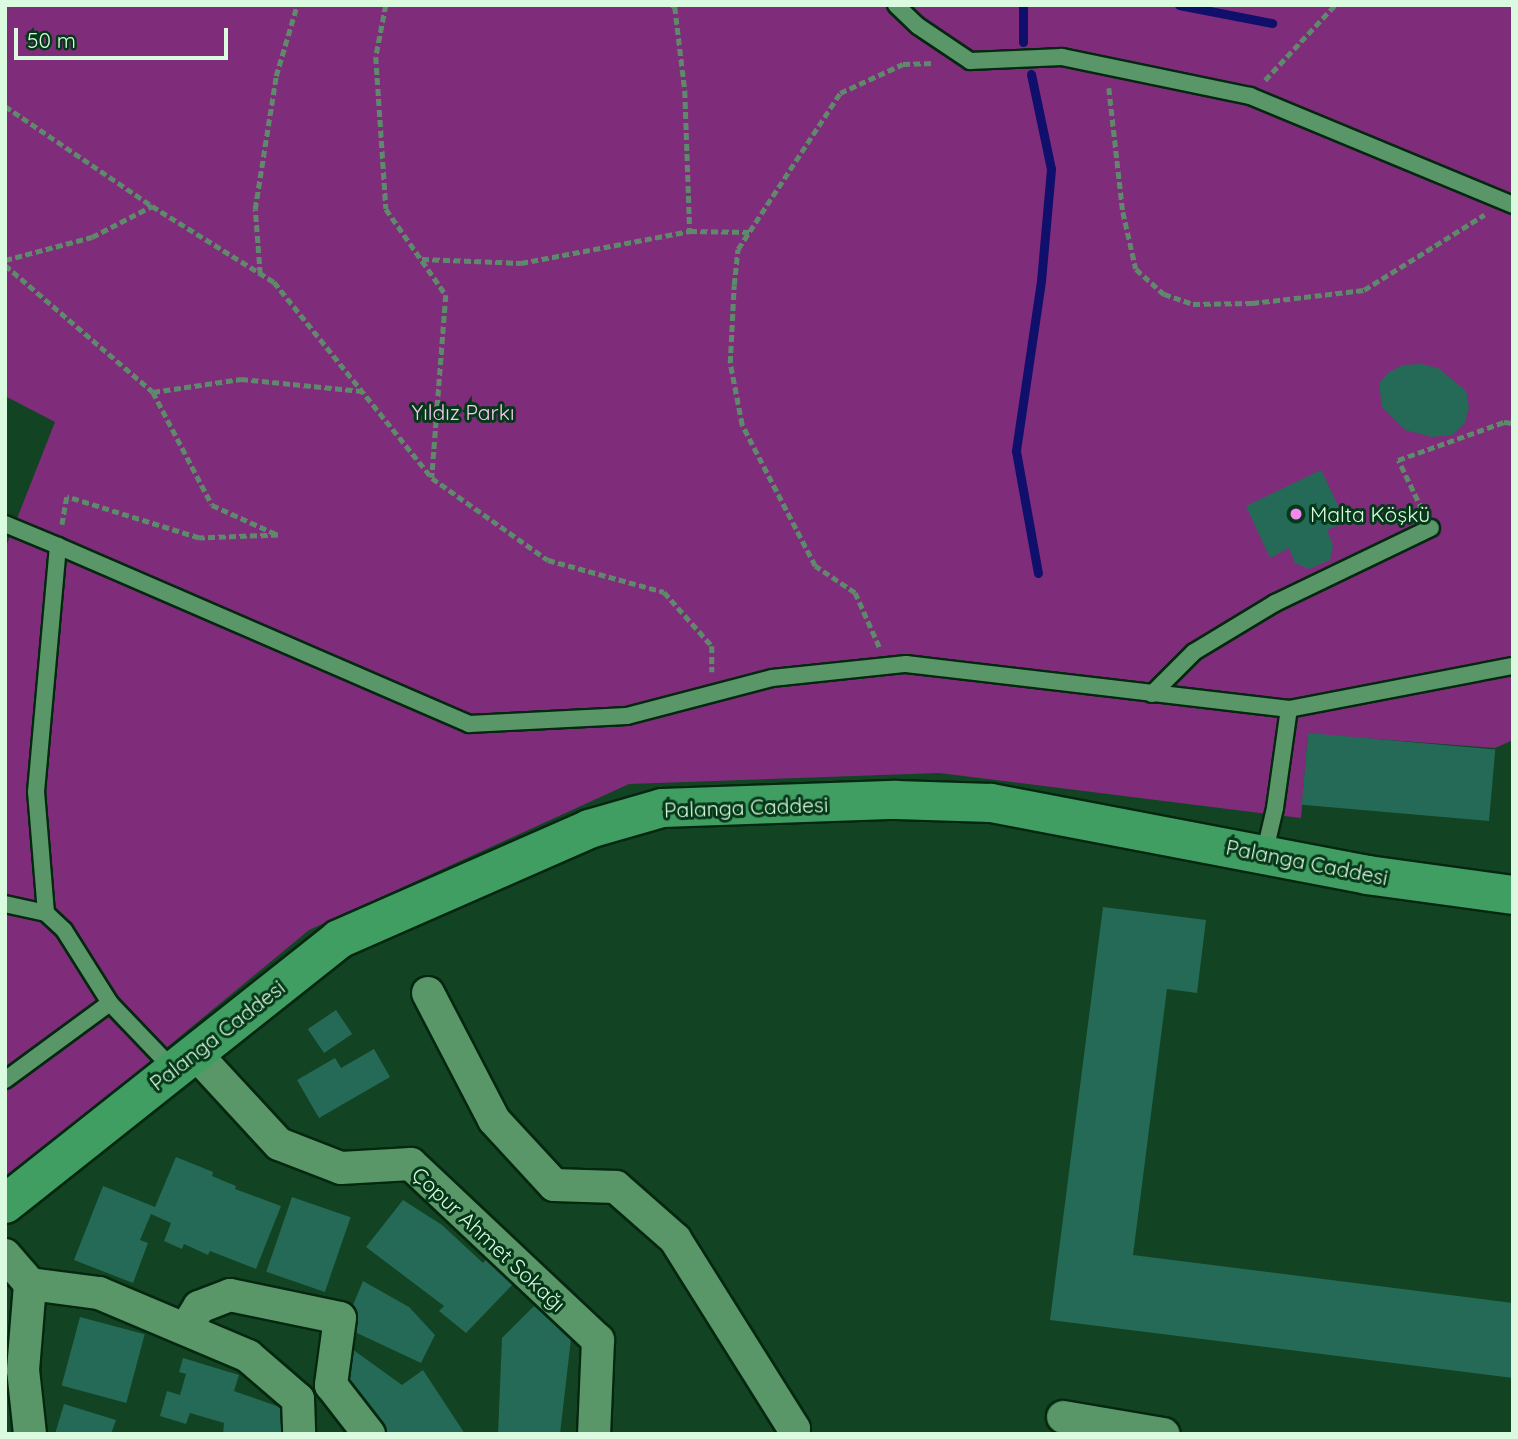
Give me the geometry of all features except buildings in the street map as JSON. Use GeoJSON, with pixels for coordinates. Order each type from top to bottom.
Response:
{"type":"FeatureCollection","features":[{"type":"Feature","properties":{"kind":"main road","name":"Palanga Caddesi"},"geometry":{"type":"LineString","coordinates":[[5,1204],[339,939],[589,829],[662,808],[895,800],[991,803],[1367,875],[1513,895]]}},
{"type":"Feature","properties":{"kind":"street"},"geometry":{"type":"LineString","coordinates":[[428,993],[494,1120],[554,1185],[616,1187],[675,1239],[794,1429],[793,1434]]}},
{"type":"Feature","properties":{"kind":"street","name":"Çopur Ahmet Sokağı"},"geometry":{"type":"LineString","coordinates":[[183,1061],[279,1144],[341,1168],[411,1164],[598,1340],[594,1434]]}},
{"type":"Feature","properties":{"kind":"street"},"geometry":{"type":"LineString","coordinates":[[5,1255],[30,1284],[99,1293],[248,1356],[298,1399],[299,1434]]}},
{"type":"Feature","properties":{"kind":"street"},"geometry":{"type":"LineString","coordinates":[[30,1284],[14,1369],[30,1434]]}},
{"type":"Feature","properties":{"kind":"street"},"geometry":{"type":"LineString","coordinates":[[186,1328],[199,1307],[230,1295],[340,1318],[331,1385],[369,1434]]}},
{"type":"Feature","properties":{"kind":"street"},"geometry":{"type":"LineString","coordinates":[[1063,1417],[1164,1434]]}},
{"type":"Feature","properties":{"kind":"lane"},"geometry":{"type":"LineString","coordinates":[[896,5],[918,26],[970,61],[1062,57],[1250,96],[1509,203]]}},
{"type":"Feature","properties":{"kind":"lane"},"geometry":{"type":"LineString","coordinates":[[5,524],[470,724],[627,716],[772,678],[906,664],[1290,709],[1513,666]]}},
{"type":"Feature","properties":{"kind":"lane"},"geometry":{"type":"LineString","coordinates":[[1152,694],[1194,652],[1275,603],[1431,528]]}},
{"type":"Feature","properties":{"kind":"lane"},"geometry":{"type":"LineString","coordinates":[[46,914],[36,792],[58,546]]}},
{"type":"Feature","properties":{"kind":"lane"},"geometry":{"type":"LineString","coordinates":[[1264,855],[1275,808],[1290,709]]}},
{"type":"Feature","properties":{"kind":"lane"},"geometry":{"type":"LineString","coordinates":[[5,904],[46,914],[64,930],[110,1003],[183,1061]]}},
{"type":"Feature","properties":{"kind":"lane"},"geometry":{"type":"LineString","coordinates":[[5,1080],[110,1003]]}},
{"type":"Feature","properties":{"kind":"path"},"geometry":{"type":"LineString","coordinates":[[260,274],[255,209],[276,76],[297,5]]}},
{"type":"Feature","properties":{"kind":"path"},"geometry":{"type":"LineString","coordinates":[[386,5],[376,57],[386,209],[446,295],[432,478]]}},
{"type":"Feature","properties":{"kind":"path"},"geometry":{"type":"LineString","coordinates":[[672,5],[685,91],[690,231]]}},
{"type":"Feature","properties":{"kind":"path"},"geometry":{"type":"LineString","coordinates":[[1250,96],[1335,5]]}},
{"type":"Feature","properties":{"kind":"path"},"geometry":{"type":"LineString","coordinates":[[888,666],[855,593],[815,566],[742,425],[730,363],[738,249],[840,93],[903,64],[970,61]]}},
{"type":"Feature","properties":{"kind":"path"},"geometry":{"type":"LineString","coordinates":[[1107,66],[1123,212],[1136,269],[1164,294],[1193,304],[1252,303],[1364,290],[1509,203]]}},
{"type":"Feature","properties":{"kind":"path"},"geometry":{"type":"LineString","coordinates":[[5,106],[152,206],[274,282],[432,478],[548,560],[664,592],[712,646],[713,694]]}},
{"type":"Feature","properties":{"kind":"path"},"geometry":{"type":"LineString","coordinates":[[5,260],[92,237],[152,206]]}},
{"type":"Feature","properties":{"kind":"path"},"geometry":{"type":"LineString","coordinates":[[422,259],[521,263],[690,231],[749,232]]}},
{"type":"Feature","properties":{"kind":"path"},"geometry":{"type":"LineString","coordinates":[[5,265],[153,392],[212,505],[278,535],[199,538],[68,497]]}},
{"type":"Feature","properties":{"kind":"path"},"geometry":{"type":"LineString","coordinates":[[153,392],[241,379],[363,392]]}},
{"type":"Feature","properties":{"kind":"path"},"geometry":{"type":"LineString","coordinates":[[1431,528],[1398,460],[1504,422],[1513,423]]}},
{"type":"Feature","properties":{"kind":"green space","name":"Yıldız Parkı"},"geometry":{"type":"Polygon","coordinates":[[[5,5],[1513,5],[1513,740],[1495,748],[1308,734],[1301,818],[939,773],[629,784],[309,930],[5,1181],[5,549],[55,422],[5,396],[5,5]]]}},
{"type":"Feature","properties":{"kind":"waterway"},"geometry":{"type":"LineString","coordinates":[[1023,5],[1023,42]]}},
{"type":"Feature","properties":{"kind":"waterway"},"geometry":{"type":"LineString","coordinates":[[1179,5],[1272,23]]}},
{"type":"Feature","properties":{"kind":"waterway"},"geometry":{"type":"LineString","coordinates":[[1031,74],[1051,169],[1041,281],[1016,451],[1038,573]]}},
{"type":"Feature","properties":{"kind":"place","name":"Malta Köşkü"},"geometry":{"type":"Point","coordinates":[1296,514]}}]}
